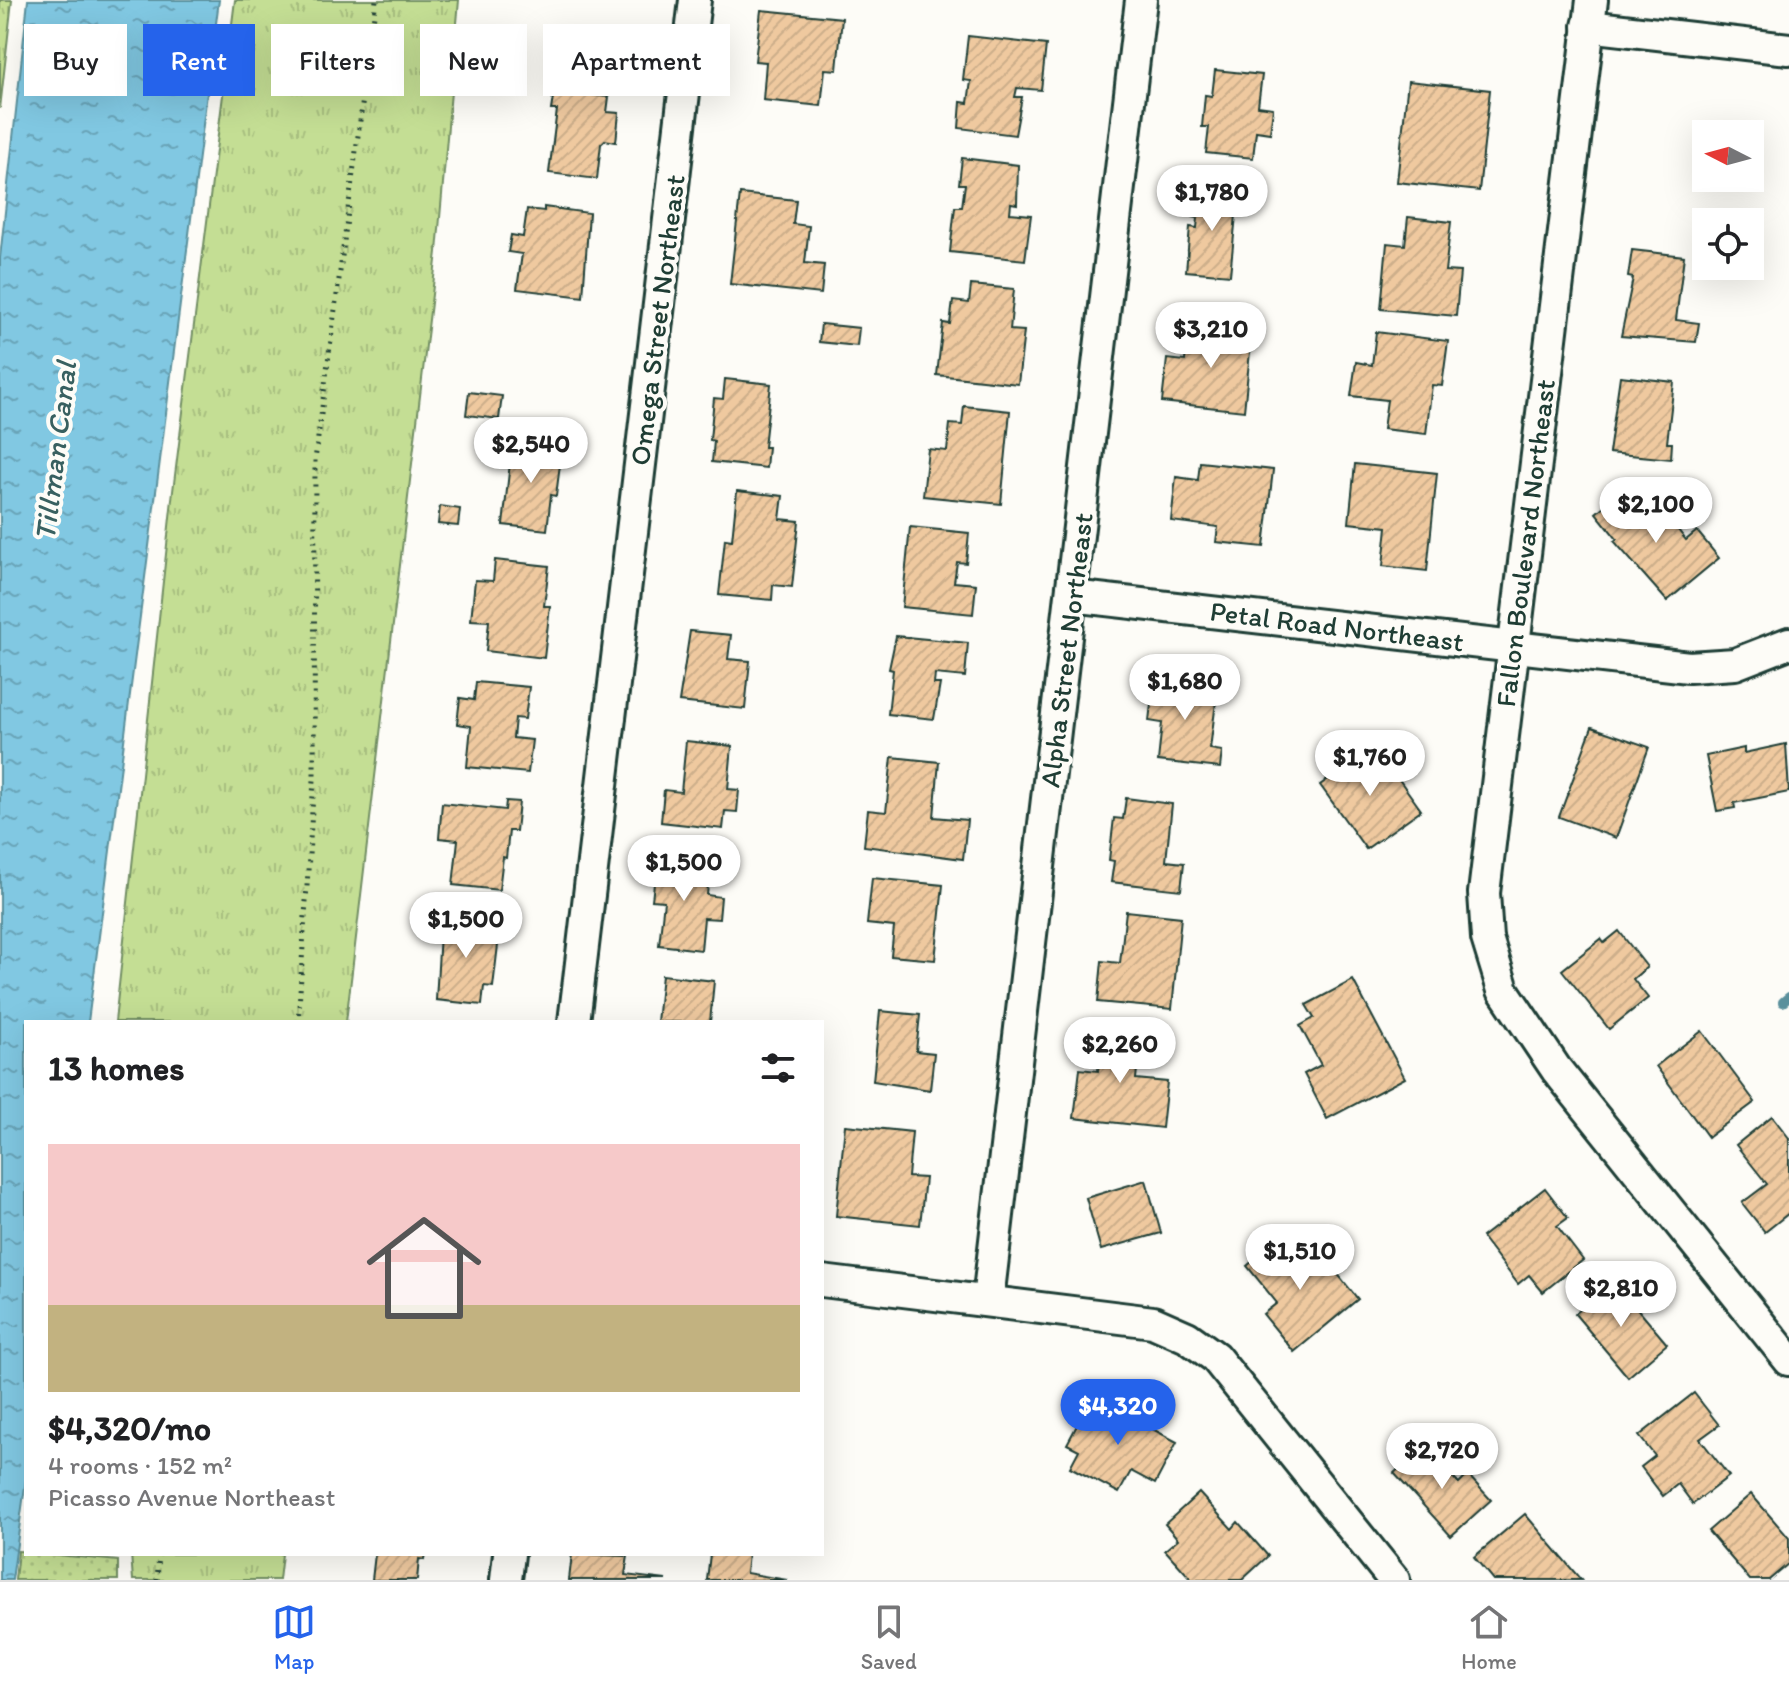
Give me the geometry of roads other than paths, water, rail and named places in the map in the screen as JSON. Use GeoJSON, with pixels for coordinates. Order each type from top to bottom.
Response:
{"type":"FeatureCollection","features":[{"type":"Feature","properties":{"kind":"street","name":"Omega Street Northeast"},"geometry":{"type":"LineString","coordinates":[[574,1020],[695,0]]}},
{"type":"Feature","properties":{"kind":"street","name":"Alpha Street Northeast"},"geometry":{"type":"LineString","coordinates":[[988,1300],[1141,0]]}},
{"type":"Feature","properties":{"kind":"street"},"geometry":{"type":"LineString","coordinates":[[1590,13],[1789,49]]}},
{"type":"Feature","properties":{"kind":"street","name":"Fallon Boulevard Northeast"},"geometry":{"type":"LineString","coordinates":[[1590,13],[1484,893],[1487,938],[1503,990],[1556,1069],[1784,1345]]}},
{"type":"Feature","properties":{"kind":"street","name":"Petal Road Northeast"},"geometry":{"type":"LineString","coordinates":[[1072,596],[1689,667],[1735,664],[1789,643]]}},
{"type":"Feature","properties":{"kind":"street"},"geometry":{"type":"LineString","coordinates":[[824,1281],[1153,1322],[1187,1337],[1215,1357],[1394,1580]]}},
{"type":"Feature","properties":{"kind":"street"},"geometry":{"type":"LineString","coordinates":[[506,1580],[509,1556]]}},
{"type":"Feature","properties":{"kind":"water","name":"Tillman Canal"},"geometry":{"type":"Polygon","coordinates":[[[28,0],[219,0],[216,24],[143,24],[143,96],[207,96],[88,1020],[24,1020],[24,1493],[12,1580],[0,1580],[0,258],[24,37],[24,96],[127,96],[127,24],[25,24],[28,0]]]}},
{"type":"Feature","properties":{"kind":"waterway"},"geometry":{"type":"LineString","coordinates":[[1783,1002],[1789,997]]}}]}
